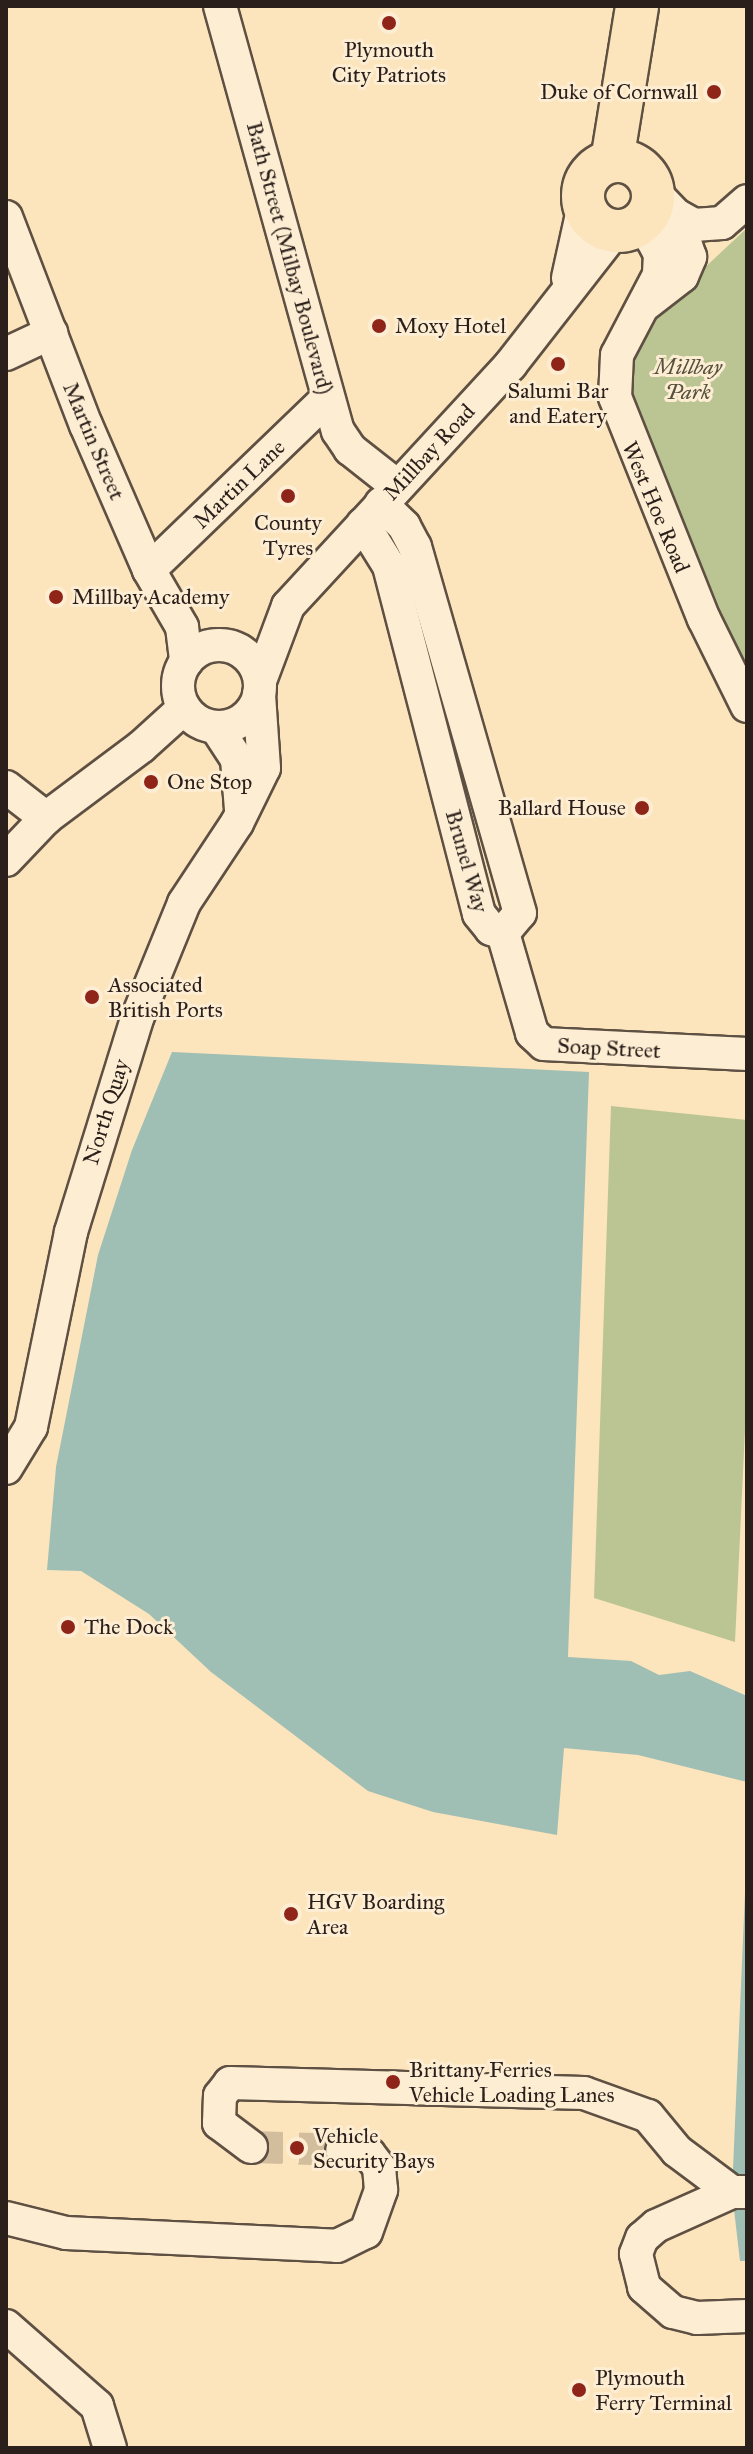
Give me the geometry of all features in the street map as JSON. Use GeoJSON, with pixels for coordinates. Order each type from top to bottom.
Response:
{"type":"FeatureCollection","features":[{"type":"Feature","properties":{"kind":"main road"},"geometry":{"type":"LineString","coordinates":[[612,161],[632,53],[637,6]]}},
{"type":"Feature","properties":{"kind":"main road"},"geometry":{"type":"LineString","coordinates":[[632,53],[659,195],[649,212],[610,221],[592,173],[612,161],[638,167],[659,195]]}},
{"type":"Feature","properties":{"kind":"street","name":"Bath Street (Milbay Boulevard)"},"geometry":{"type":"LineString","coordinates":[[220,6],[338,431],[380,505]]}},
{"type":"Feature","properties":{"kind":"street"},"geometry":{"type":"LineString","coordinates":[[659,195],[694,225],[722,223],[747,201]]}},
{"type":"Feature","properties":{"kind":"street","name":"West Hoe Road"},"geometry":{"type":"LineString","coordinates":[[646,304],[682,276],[690,257],[659,195]]}},
{"type":"Feature","properties":{"kind":"street","name":"Martin Street"},"geometry":{"type":"LineString","coordinates":[[6,217],[149,570],[182,627],[186,662]]}},
{"type":"Feature","properties":{"kind":"street","name":"West Hoe Road"},"geometry":{"type":"LineString","coordinates":[[610,221],[643,230],[660,254],[659,275],[617,355],[615,397],[704,619],[747,706]]}},
{"type":"Feature","properties":{"kind":"street","name":"Millbay Road"},"geometry":{"type":"LineString","coordinates":[[217,645],[253,632],[288,606],[511,364],[564,293],[610,221]]}},
{"type":"Feature","properties":{"kind":"street"},"geometry":{"type":"LineString","coordinates":[[6,354],[51,333]]}},
{"type":"Feature","properties":{"kind":"street","name":"Martin Lane"},"geometry":{"type":"LineString","coordinates":[[149,570],[328,398]]}},
{"type":"Feature","properties":{"kind":"street","name":"Brunel Way"},"geometry":{"type":"LineString","coordinates":[[380,505],[389,566],[479,914],[491,929],[503,933]]}},
{"type":"Feature","properties":{"kind":"street","name":"Millbay Road"},"geometry":{"type":"LineString","coordinates":[[259,688],[288,606]]}},
{"type":"Feature","properties":{"kind":"street"},"geometry":{"type":"LineString","coordinates":[[216,727],[247,716],[259,688],[240,651],[217,645],[186,662],[177,684],[184,708],[192,718],[216,727],[237,759],[243,787],[240,817]]}},
{"type":"Feature","properties":{"kind":"street","name":"North Quay"},"geometry":{"type":"LineString","coordinates":[[6,1468],[18,1437],[71,1232],[117,1072],[184,903],[240,817],[264,768],[259,688]]}},
{"type":"Feature","properties":{"kind":"street"},"geometry":{"type":"LineString","coordinates":[[6,860],[46,818],[141,747],[184,708]]}},
{"type":"Feature","properties":{"kind":"street"},"geometry":{"type":"LineString","coordinates":[[6,787],[46,818]]}},
{"type":"Feature","properties":{"kind":"street","name":"Soap Street"},"geometry":{"type":"LineString","coordinates":[[503,933],[532,1033],[544,1044],[747,1054]]}},
{"type":"Feature","properties":{"kind":"street"},"geometry":{"type":"LineString","coordinates":[[251,2147],[219,2123],[220,2096],[230,2083],[584,2093],[648,2116],[677,2151],[739,2192]]}},
{"type":"Feature","properties":{"kind":"street"},"geometry":{"type":"LineString","coordinates":[[6,2218],[66,2233],[337,2246],[366,2232],[381,2190],[379,2167],[369,2154],[342,2150]]}},
{"type":"Feature","properties":{"kind":"street"},"geometry":{"type":"LineString","coordinates":[[739,2192],[656,2226],[642,2238],[637,2271],[656,2302],[673,2312],[697,2318],[747,2316]]}},
{"type":"Feature","properties":{"kind":"street"},"geometry":{"type":"LineString","coordinates":[[16,2332],[97,2406],[110,2448]]}},
{"type":"Feature","properties":{"kind":"green space","name":"Millbay Park"},"geometry":{"type":"Polygon","coordinates":[[[747,228],[747,674],[627,387],[636,332],[747,228]]]}},
{"type":"Feature","properties":{"kind":"green space"},"geometry":{"type":"Polygon","coordinates":[[[611,1106],[747,1120],[747,1388],[735,1642],[594,1598],[611,1106]]]}},
{"type":"Feature","properties":{"kind":"water"},"geometry":{"type":"Polygon","coordinates":[[[172,1052],[589,1072],[568,1657],[631,1661],[659,1675],[690,1671],[747,1696],[747,1782],[638,1755],[564,1748],[557,1835],[433,1812],[368,1791],[211,1672],[149,1614],[81,1571],[47,1570],[56,1467],[98,1255],[132,1150],[172,1052]]]}},
{"type":"Feature","properties":{"kind":"water"},"geometry":{"type":"Polygon","coordinates":[[[747,1847],[747,2261],[740,2261],[732,2192],[747,1847]]]}},
{"type":"Feature","properties":{"kind":"tunnel"},"geometry":{"type":"LineString","coordinates":[[251,2147],[342,2150]]}},
{"type":"Feature","properties":{"kind":"place","name":"Plymouth City Patriots"},"geometry":{"type":"Point","coordinates":[389,23]}},
{"type":"Feature","properties":{"kind":"place","name":"Duke of Cornwall"},"geometry":{"type":"Point","coordinates":[714,92]}},
{"type":"Feature","properties":{"kind":"place","name":"Moxy Hotel"},"geometry":{"type":"Point","coordinates":[379,326]}},
{"type":"Feature","properties":{"kind":"place","name":"Salumi Bar and Eatery"},"geometry":{"type":"Point","coordinates":[558,364]}},
{"type":"Feature","properties":{"kind":"place","name":"County Tyres"},"geometry":{"type":"Point","coordinates":[288,496]}},
{"type":"Feature","properties":{"kind":"place","name":"Millbay Academy"},"geometry":{"type":"Point","coordinates":[56,597]}},
{"type":"Feature","properties":{"kind":"place","name":"One Stop"},"geometry":{"type":"Point","coordinates":[151,782]}},
{"type":"Feature","properties":{"kind":"place","name":"Ballard House"},"geometry":{"type":"Point","coordinates":[642,808]}},
{"type":"Feature","properties":{"kind":"place","name":"Associated British Ports"},"geometry":{"type":"Point","coordinates":[92,997]}},
{"type":"Feature","properties":{"kind":"place","name":"The Dock"},"geometry":{"type":"Point","coordinates":[68,1627]}},
{"type":"Feature","properties":{"kind":"place","name":"HGV Boarding Area"},"geometry":{"type":"Point","coordinates":[291,1914]}},
{"type":"Feature","properties":{"kind":"place","name":"Brittany Ferries Vehicle Loading Lanes"},"geometry":{"type":"Point","coordinates":[393,2082]}},
{"type":"Feature","properties":{"kind":"place","name":"Vehicle Security Bays"},"geometry":{"type":"Point","coordinates":[297,2148]}},
{"type":"Feature","properties":{"kind":"place","name":"Plymouth Ferry Terminal"},"geometry":{"type":"Point","coordinates":[579,2390]}}]}
